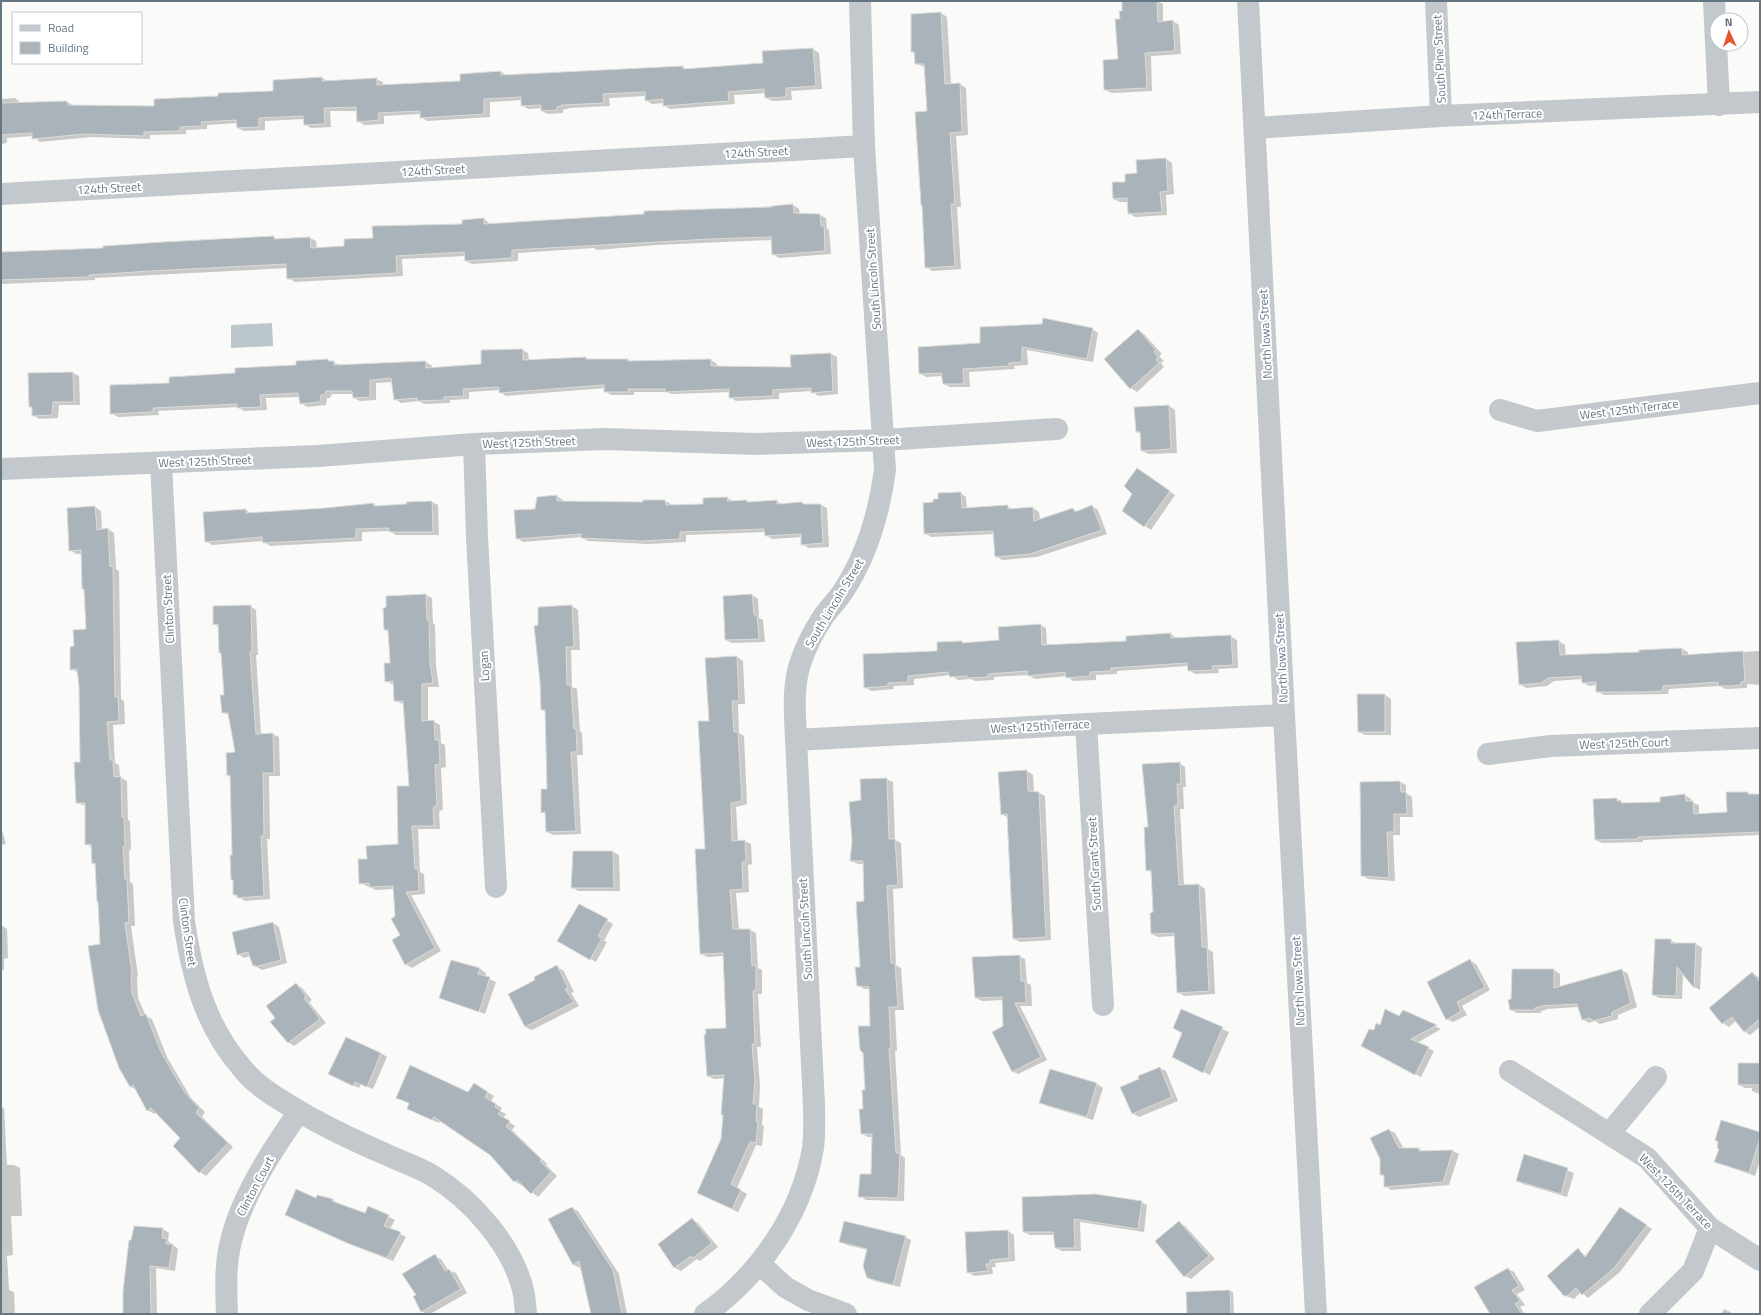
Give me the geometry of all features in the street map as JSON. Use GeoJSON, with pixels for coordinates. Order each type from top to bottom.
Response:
{"type":"FeatureCollection","features":[{"type":"Feature","properties":{"kind":"street","name":"South Lincoln Street"},"geometry":{"type":"LineString","coordinates":[[705,1314],[760,1264],[798,1200],[804,1183],[813,1146],[814,1105],[796,740],[796,683],[800,662],[812,636],[823,616],[842,593],[858,566],[872,534],[882,498],[885,470],[864,146],[860,1]]}},
{"type":"Feature","properties":{"kind":"street","name":"North Iowa Street"},"geometry":{"type":"LineString","coordinates":[[1248,1],[1316,1314]]}},
{"type":"Feature","properties":{"kind":"street","name":"South Pine Street"},"geometry":{"type":"LineString","coordinates":[[1436,1],[1441,116]]}},
{"type":"Feature","properties":{"kind":"street"},"geometry":{"type":"LineString","coordinates":[[1714,1],[1719,105]]}},
{"type":"Feature","properties":{"kind":"street","name":"124th Terrace"},"geometry":{"type":"LineString","coordinates":[[1255,128],[1441,116],[1760,102]]}},
{"type":"Feature","properties":{"kind":"street","name":"124th Street"},"geometry":{"type":"LineString","coordinates":[[1,194],[864,146]]}},
{"type":"Feature","properties":{"kind":"street","name":"West 125th Terrace"},"geometry":{"type":"LineString","coordinates":[[1500,410],[1538,420],[1760,393]]}},
{"type":"Feature","properties":{"kind":"street","name":"West 125th Street"},"geometry":{"type":"LineString","coordinates":[[1,469],[318,456],[474,444],[605,439],[756,444],[883,440],[1057,429]]}},
{"type":"Feature","properties":{"kind":"street","name":"Logan"},"geometry":{"type":"LineString","coordinates":[[474,444],[477,537],[496,887]]}},
{"type":"Feature","properties":{"kind":"street","name":"Clinton Street"},"geometry":{"type":"LineString","coordinates":[[161,463],[184,921],[189,958],[200,997],[215,1030],[242,1068],[265,1091],[319,1124],[433,1176],[469,1204],[493,1230],[508,1253],[523,1289],[526,1314]]}},
{"type":"Feature","properties":{"kind":"street","name":"West 125th Terrace"},"geometry":{"type":"LineString","coordinates":[[796,740],[1284,715]]}},
{"type":"Feature","properties":{"kind":"street","name":"South Grant Street"},"geometry":{"type":"LineString","coordinates":[[1086,724],[1103,1005]]}},
{"type":"Feature","properties":{"kind":"street","name":"West 125th Court"},"geometry":{"type":"LineString","coordinates":[[1488,754],[1551,746],[1760,738]]}},
{"type":"Feature","properties":{"kind":"street","name":"West 126th Terrace"},"geometry":{"type":"LineString","coordinates":[[1510,1071],[1647,1158],[1710,1228],[1760,1260]]}},
{"type":"Feature","properties":{"kind":"street"},"geometry":{"type":"LineString","coordinates":[[1609,1134],[1656,1077]]}},
{"type":"Feature","properties":{"kind":"street","name":"Clinton Court"},"geometry":{"type":"LineString","coordinates":[[227,1314],[226,1287],[230,1242],[240,1211],[283,1134],[299,1112]]}},
{"type":"Feature","properties":{"kind":"street"},"geometry":{"type":"LineString","coordinates":[[1650,1314],[1693,1270],[1710,1228]]}},
{"type":"Feature","properties":{"kind":"street"},"geometry":{"type":"LineString","coordinates":[[760,1264],[785,1287],[808,1300],[846,1314]]}},
{"type":"Feature","properties":{"kind":"shaded area"},"geometry":{"type":"Polygon","coordinates":[[[272,323],[273,346],[231,348],[231,325],[272,323]]]}},
{"type":"Feature","properties":{"kind":"building"},"geometry":{"type":"Polygon","coordinates":[[[1122,1],[1157,1],[1158,22],[1173,20],[1175,51],[1145,53],[1147,88],[1104,90],[1103,60],[1118,59],[1115,19],[1120,19],[1119,11],[1122,11],[1122,1]]]}},
{"type":"Feature","properties":{"kind":"building"},"geometry":{"type":"Polygon","coordinates":[[[941,12],[945,84],[960,83],[962,132],[950,133],[955,204],[951,204],[955,266],[925,268],[915,112],[927,111],[924,64],[915,64],[914,52],[911,52],[911,14],[941,12]]]}},
{"type":"Feature","properties":{"kind":"building"},"geometry":{"type":"Polygon","coordinates":[[[813,48],[816,86],[786,88],[786,97],[765,98],[764,89],[728,92],[729,101],[663,106],[663,99],[645,101],[645,92],[603,94],[604,103],[563,105],[557,107],[557,110],[541,111],[541,105],[521,106],[521,97],[484,99],[484,114],[420,118],[420,111],[378,113],[379,120],[357,122],[356,107],[324,108],[325,124],[304,125],[303,116],[259,118],[259,127],[237,128],[236,120],[201,122],[202,126],[180,127],[180,131],[144,132],[144,136],[85,134],[32,139],[32,133],[1,135],[1,103],[67,101],[68,105],[154,106],[154,99],[218,96],[218,93],[273,91],[273,80],[322,77],[322,81],[377,78],[377,85],[460,81],[460,74],[501,71],[501,75],[683,66],[683,69],[763,63],[762,51],[813,48]]]}},
{"type":"Feature","properties":{"kind":"building"},"geometry":{"type":"Polygon","coordinates":[[[1166,158],[1168,191],[1160,192],[1162,212],[1128,214],[1127,198],[1113,199],[1112,182],[1125,182],[1125,174],[1137,173],[1136,160],[1166,158]]]}},
{"type":"Feature","properties":{"kind":"building"},"geometry":{"type":"Polygon","coordinates":[[[793,204],[794,213],[820,214],[821,226],[824,225],[825,251],[772,255],[771,237],[711,239],[512,250],[512,258],[465,261],[464,252],[396,256],[397,273],[287,279],[286,264],[89,275],[89,277],[1,280],[1,252],[103,248],[103,246],[274,236],[274,239],[310,237],[311,248],[344,246],[344,239],[373,238],[372,226],[462,224],[462,220],[484,218],[484,224],[644,214],[644,211],[772,207],[793,204]]]}},
{"type":"Feature","properties":{"kind":"building"},"geometry":{"type":"Polygon","coordinates":[[[1043,318],[1093,328],[1087,359],[1022,347],[1022,362],[1009,363],[1009,366],[963,369],[964,384],[943,384],[941,373],[919,374],[918,347],[980,343],[980,327],[1042,324],[1043,318]]]}},
{"type":"Feature","properties":{"kind":"building"},"geometry":{"type":"Polygon","coordinates":[[[1138,329],[1156,350],[1154,352],[1158,357],[1156,360],[1159,363],[1130,389],[1104,359],[1138,329]]]}},
{"type":"Feature","properties":{"kind":"building"},"geometry":{"type":"Polygon","coordinates":[[[523,349],[523,360],[586,357],[586,359],[628,359],[628,361],[711,359],[711,366],[791,367],[790,355],[831,353],[833,391],[811,393],[811,388],[773,390],[773,396],[729,398],[729,389],[665,392],[665,389],[628,389],[629,392],[604,392],[604,385],[499,393],[499,387],[463,389],[464,396],[444,397],[444,400],[417,401],[417,398],[394,400],[391,378],[370,380],[370,397],[353,398],[352,391],[326,391],[324,395],[321,395],[320,402],[300,404],[298,393],[260,395],[261,407],[237,408],[237,404],[153,408],[153,412],[110,414],[110,385],[169,383],[169,377],[235,373],[235,368],[296,365],[296,361],[328,359],[328,361],[334,361],[334,365],[426,361],[426,368],[481,364],[481,350],[523,349]]]}},
{"type":"Feature","properties":{"kind":"building"},"geometry":{"type":"Polygon","coordinates":[[[73,372],[74,402],[53,402],[52,415],[32,416],[32,407],[29,407],[28,373],[73,372]]]}},
{"type":"Feature","properties":{"kind":"building"},"geometry":{"type":"Polygon","coordinates":[[[1169,405],[1171,449],[1141,451],[1140,432],[1136,432],[1134,407],[1169,405]]]}},
{"type":"Feature","properties":{"kind":"building"},"geometry":{"type":"Polygon","coordinates":[[[1137,468],[1170,491],[1144,527],[1122,511],[1132,494],[1124,486],[1137,468]]]}},
{"type":"Feature","properties":{"kind":"building"},"geometry":{"type":"Polygon","coordinates":[[[961,492],[962,508],[1008,505],[1008,509],[1033,507],[1034,521],[1073,508],[1075,512],[1092,505],[1102,530],[1030,554],[995,557],[993,531],[924,534],[923,503],[933,502],[933,499],[938,499],[938,493],[961,492]]]}},
{"type":"Feature","properties":{"kind":"building"},"geometry":{"type":"Polygon","coordinates":[[[557,495],[557,501],[643,502],[643,500],[665,500],[666,505],[703,504],[703,498],[728,497],[727,501],[747,500],[747,502],[777,500],[777,504],[802,502],[803,504],[821,504],[823,543],[801,545],[801,534],[765,536],[764,529],[680,532],[680,539],[642,541],[581,538],[581,534],[516,539],[514,510],[535,509],[537,497],[557,495]]]}},
{"type":"Feature","properties":{"kind":"building"},"geometry":{"type":"Polygon","coordinates":[[[432,501],[433,532],[389,532],[389,528],[356,529],[356,538],[263,543],[262,537],[205,542],[203,512],[246,509],[246,513],[374,503],[374,506],[407,504],[406,502],[432,501]]]}},
{"type":"Feature","properties":{"kind":"building"},"geometry":{"type":"Polygon","coordinates":[[[95,506],[97,530],[108,528],[110,567],[113,566],[115,697],[118,697],[119,721],[107,722],[110,760],[113,760],[114,777],[121,776],[122,817],[124,817],[125,845],[123,847],[125,879],[127,879],[129,923],[125,923],[132,973],[132,993],[141,1016],[146,1014],[161,1052],[185,1093],[199,1108],[196,1113],[228,1143],[199,1173],[173,1146],[180,1138],[151,1108],[147,1111],[133,1085],[130,1087],[119,1068],[98,1010],[88,946],[100,944],[98,902],[95,863],[92,864],[91,844],[85,845],[85,803],[76,803],[74,762],[80,762],[79,686],[77,669],[70,670],[70,647],[74,646],[73,630],[86,629],[84,589],[82,589],[81,550],[69,551],[67,508],[95,506]]]}},
{"type":"Feature","properties":{"kind":"building"},"geometry":{"type":"Polygon","coordinates":[[[426,594],[427,620],[429,620],[430,662],[433,683],[422,684],[422,721],[434,720],[435,740],[439,740],[440,764],[435,765],[437,805],[433,808],[434,826],[412,826],[415,869],[418,869],[419,891],[406,892],[435,948],[405,965],[392,940],[400,935],[391,919],[395,916],[393,886],[369,887],[369,883],[359,884],[358,859],[367,859],[366,846],[398,844],[397,786],[409,786],[403,701],[394,701],[393,681],[385,682],[384,663],[390,663],[388,630],[384,630],[383,608],[386,607],[386,596],[426,594]]]}},
{"type":"Feature","properties":{"kind":"building"},"geometry":{"type":"Polygon","coordinates":[[[752,594],[754,615],[757,615],[759,639],[725,640],[723,596],[752,594]]]}},
{"type":"Feature","properties":{"kind":"building"},"geometry":{"type":"Polygon","coordinates":[[[251,605],[252,652],[250,652],[256,734],[273,733],[274,773],[263,773],[264,836],[261,836],[264,896],[237,898],[237,895],[233,895],[233,880],[231,880],[230,855],[232,855],[230,775],[227,776],[226,753],[235,752],[228,713],[222,713],[220,695],[224,695],[221,653],[219,653],[218,624],[213,625],[213,606],[251,605]]]}},
{"type":"Feature","properties":{"kind":"building"},"geometry":{"type":"Polygon","coordinates":[[[572,605],[574,647],[566,647],[567,685],[571,685],[574,729],[576,728],[577,752],[571,752],[576,831],[546,832],[545,812],[541,813],[541,789],[547,789],[545,710],[541,710],[540,682],[534,626],[538,625],[538,607],[572,605]]]}},
{"type":"Feature","properties":{"kind":"building"},"geometry":{"type":"Polygon","coordinates":[[[1041,624],[1042,645],[1126,641],[1126,636],[1171,633],[1171,638],[1231,635],[1233,665],[1212,666],[1213,670],[1188,671],[1187,663],[1111,668],[1111,671],[1090,672],[1090,676],[1066,678],[1065,672],[1027,676],[1028,671],[988,674],[988,677],[968,678],[967,676],[950,677],[948,672],[908,676],[908,682],[888,683],[888,686],[864,688],[863,654],[937,651],[937,642],[962,641],[962,643],[999,640],[998,627],[1041,624]]]}},
{"type":"Feature","properties":{"kind":"building"},"geometry":{"type":"Polygon","coordinates":[[[1559,640],[1560,655],[1639,652],[1639,650],[1682,648],[1682,655],[1743,651],[1745,681],[1741,682],[1741,685],[1730,686],[1718,686],[1718,682],[1663,686],[1662,691],[1640,692],[1596,692],[1596,682],[1582,683],[1581,676],[1548,678],[1541,683],[1519,685],[1516,642],[1559,640]]]}},
{"type":"Feature","properties":{"kind":"building"},"geometry":{"type":"Polygon","coordinates":[[[737,656],[739,701],[732,701],[734,732],[738,732],[742,801],[731,803],[732,841],[745,840],[746,861],[742,862],[743,889],[730,890],[733,929],[750,929],[752,966],[756,965],[756,990],[753,991],[755,1044],[752,1044],[755,1081],[753,1104],[757,1104],[756,1121],[758,1121],[756,1143],[750,1142],[731,1184],[741,1190],[732,1209],[697,1193],[721,1139],[723,1115],[721,1115],[724,1075],[707,1076],[704,1035],[706,1034],[705,1029],[726,1028],[723,953],[700,954],[695,849],[705,849],[698,721],[709,721],[705,658],[737,656]]]}},
{"type":"Feature","properties":{"kind":"building"},"geometry":{"type":"Polygon","coordinates":[[[1357,694],[1385,694],[1385,732],[1358,732],[1357,694]]]}},
{"type":"Feature","properties":{"kind":"building"},"geometry":{"type":"Polygon","coordinates":[[[1180,762],[1181,784],[1177,784],[1178,806],[1174,806],[1179,885],[1199,884],[1202,947],[1207,947],[1209,991],[1177,993],[1174,933],[1151,934],[1150,913],[1153,912],[1151,870],[1146,871],[1144,827],[1148,827],[1142,764],[1180,762]]]}},
{"type":"Feature","properties":{"kind":"building"},"geometry":{"type":"Polygon","coordinates":[[[1027,770],[1028,791],[1039,792],[1046,937],[1013,939],[1007,814],[1001,815],[998,772],[1027,770]]]}},
{"type":"Feature","properties":{"kind":"building"},"geometry":{"type":"Polygon","coordinates":[[[887,778],[889,839],[895,839],[898,885],[887,886],[891,963],[895,963],[898,1007],[889,1007],[891,1048],[889,1048],[896,1153],[900,1153],[898,1198],[858,1197],[860,1174],[871,1174],[872,1134],[861,1134],[859,1109],[863,1109],[862,1090],[865,1090],[863,1053],[860,1050],[858,1026],[870,1026],[869,987],[857,986],[855,967],[860,967],[856,902],[864,901],[863,861],[850,861],[852,841],[849,802],[861,800],[860,779],[887,778]]]}},
{"type":"Feature","properties":{"kind":"building"},"geometry":{"type":"Polygon","coordinates":[[[1400,781],[1401,792],[1406,792],[1407,814],[1394,814],[1394,832],[1387,832],[1389,878],[1361,876],[1360,782],[1400,781]]]}},
{"type":"Feature","properties":{"kind":"building"},"geometry":{"type":"Polygon","coordinates":[[[1726,792],[1748,792],[1748,794],[1760,794],[1760,832],[1595,840],[1593,799],[1617,798],[1617,801],[1621,800],[1621,803],[1660,802],[1660,797],[1685,794],[1686,801],[1693,801],[1694,814],[1727,812],[1726,792]]]}},
{"type":"Feature","properties":{"kind":"building"},"geometry":{"type":"Polygon","coordinates":[[[573,851],[613,851],[614,888],[571,888],[573,851]]]}},
{"type":"Feature","properties":{"kind":"building"},"geometry":{"type":"Polygon","coordinates":[[[579,904],[608,919],[598,936],[602,938],[590,960],[557,941],[579,904]]]}},
{"type":"Feature","properties":{"kind":"building"},"geometry":{"type":"Polygon","coordinates":[[[273,922],[281,960],[255,967],[255,965],[253,966],[248,952],[237,955],[232,932],[273,922]]]}},
{"type":"Feature","properties":{"kind":"building"},"geometry":{"type":"Polygon","coordinates":[[[1655,939],[1671,939],[1671,943],[1696,943],[1694,988],[1677,967],[1676,996],[1652,995],[1655,939]]]}},
{"type":"Feature","properties":{"kind":"building"},"geometry":{"type":"Polygon","coordinates":[[[1020,955],[1021,981],[1025,981],[1026,1003],[1015,1003],[1041,1057],[1012,1072],[992,1032],[1003,1026],[1002,997],[975,998],[972,957],[1020,955]]]}},
{"type":"Feature","properties":{"kind":"building"},"geometry":{"type":"Polygon","coordinates":[[[1470,959],[1485,987],[1457,1002],[1461,1011],[1446,1020],[1427,982],[1470,959]]]}},
{"type":"Feature","properties":{"kind":"building"},"geometry":{"type":"Polygon","coordinates":[[[451,960],[480,968],[478,974],[490,977],[479,1012],[439,998],[451,960]]]}},
{"type":"Feature","properties":{"kind":"building"},"geometry":{"type":"Polygon","coordinates":[[[557,965],[568,988],[565,989],[574,1002],[525,1027],[508,994],[535,980],[534,977],[557,965]]]}},
{"type":"Feature","properties":{"kind":"building"},"geometry":{"type":"Polygon","coordinates":[[[1512,969],[1554,969],[1554,988],[1622,969],[1631,1003],[1612,1012],[1612,1016],[1593,1021],[1590,1018],[1582,1020],[1577,1004],[1540,1006],[1535,1008],[1535,1010],[1510,1010],[1508,1000],[1511,999],[1512,969]]]}},
{"type":"Feature","properties":{"kind":"building"},"geometry":{"type":"Polygon","coordinates":[[[1752,972],[1760,982],[1760,1019],[1744,1032],[1732,1017],[1722,1024],[1709,1008],[1752,972]]]}},
{"type":"Feature","properties":{"kind":"building"},"geometry":{"type":"Polygon","coordinates":[[[296,983],[306,996],[304,998],[320,1019],[288,1043],[270,1022],[275,1018],[266,1006],[296,983]]]}},
{"type":"Feature","properties":{"kind":"building"},"geometry":{"type":"Polygon","coordinates":[[[1181,1009],[1223,1027],[1203,1073],[1172,1057],[1182,1033],[1173,1028],[1181,1009]]]}},
{"type":"Feature","properties":{"kind":"building"},"geometry":{"type":"Polygon","coordinates":[[[1385,1009],[1399,1016],[1403,1010],[1437,1025],[1411,1039],[1429,1047],[1415,1075],[1361,1046],[1369,1029],[1374,1030],[1376,1023],[1380,1025],[1385,1009]]]}},
{"type":"Feature","properties":{"kind":"building"},"geometry":{"type":"Polygon","coordinates":[[[346,1037],[381,1053],[367,1087],[355,1082],[353,1086],[328,1074],[346,1037]]]}},
{"type":"Feature","properties":{"kind":"building"},"geometry":{"type":"Polygon","coordinates":[[[1738,1063],[1760,1063],[1760,1085],[1738,1085],[1738,1063]]]}},
{"type":"Feature","properties":{"kind":"building"},"geometry":{"type":"Polygon","coordinates":[[[410,1065],[468,1092],[474,1083],[488,1092],[485,1097],[496,1104],[495,1107],[501,1110],[498,1114],[510,1121],[506,1126],[542,1160],[540,1161],[551,1172],[531,1194],[517,1180],[514,1182],[490,1155],[434,1117],[432,1120],[407,1109],[409,1103],[396,1098],[410,1065]]]}},
{"type":"Feature","properties":{"kind":"building"},"geometry":{"type":"Polygon","coordinates":[[[1160,1067],[1172,1097],[1132,1114],[1120,1087],[1139,1079],[1138,1076],[1160,1067]]]}},
{"type":"Feature","properties":{"kind":"building"},"geometry":{"type":"Polygon","coordinates":[[[1050,1069],[1097,1083],[1087,1117],[1039,1103],[1050,1069]]]}},
{"type":"Feature","properties":{"kind":"building"},"geometry":{"type":"Polygon","coordinates":[[[1721,1120],[1760,1132],[1760,1138],[1749,1173],[1714,1162],[1719,1149],[1717,1148],[1718,1142],[1715,1140],[1721,1120]]]}},
{"type":"Feature","properties":{"kind":"building"},"geometry":{"type":"Polygon","coordinates":[[[1389,1129],[1399,1148],[1419,1148],[1419,1151],[1453,1150],[1443,1182],[1384,1187],[1384,1175],[1380,1175],[1380,1159],[1370,1138],[1389,1129]]]}},
{"type":"Feature","properties":{"kind":"building"},"geometry":{"type":"Polygon","coordinates":[[[1524,1154],[1568,1168],[1561,1194],[1516,1181],[1524,1154]]]}},
{"type":"Feature","properties":{"kind":"building"},"geometry":{"type":"Polygon","coordinates":[[[296,1189],[316,1198],[317,1195],[333,1199],[332,1201],[365,1213],[368,1206],[389,1215],[384,1226],[401,1232],[387,1258],[347,1243],[285,1215],[296,1189]]]}},
{"type":"Feature","properties":{"kind":"building"},"geometry":{"type":"Polygon","coordinates":[[[1095,1194],[1142,1201],[1138,1229],[1074,1219],[1075,1248],[1055,1248],[1053,1232],[1023,1232],[1022,1197],[1095,1194]]]}},
{"type":"Feature","properties":{"kind":"building"},"geometry":{"type":"Polygon","coordinates":[[[572,1207],[613,1270],[622,1314],[591,1314],[579,1261],[573,1265],[548,1219],[572,1207]]]}},
{"type":"Feature","properties":{"kind":"building"},"geometry":{"type":"Polygon","coordinates":[[[1620,1207],[1647,1225],[1614,1268],[1582,1295],[1576,1288],[1567,1296],[1564,1296],[1547,1276],[1578,1248],[1585,1257],[1620,1207]]]}},
{"type":"Feature","properties":{"kind":"building"},"geometry":{"type":"Polygon","coordinates":[[[692,1218],[712,1243],[693,1258],[691,1256],[674,1268],[658,1244],[692,1218]]]}},
{"type":"Feature","properties":{"kind":"building"},"geometry":{"type":"Polygon","coordinates":[[[844,1221],[906,1236],[893,1285],[867,1278],[863,1266],[867,1249],[839,1242],[844,1221]]]}},
{"type":"Feature","properties":{"kind":"building"},"geometry":{"type":"Polygon","coordinates":[[[1179,1221],[1209,1256],[1184,1277],[1155,1241],[1179,1221]]]}},
{"type":"Feature","properties":{"kind":"building"},"geometry":{"type":"Polygon","coordinates":[[[134,1226],[163,1228],[162,1238],[167,1239],[166,1244],[173,1244],[169,1268],[150,1266],[151,1314],[123,1314],[123,1291],[129,1240],[131,1240],[134,1226]]]}},
{"type":"Feature","properties":{"kind":"building"},"geometry":{"type":"Polygon","coordinates":[[[1008,1230],[1009,1258],[990,1260],[990,1264],[986,1264],[988,1271],[967,1273],[965,1232],[1008,1230]]]}},
{"type":"Feature","properties":{"kind":"building"},"geometry":{"type":"Polygon","coordinates":[[[435,1254],[445,1271],[449,1269],[461,1289],[421,1312],[413,1296],[416,1295],[402,1274],[435,1254]]]}},
{"type":"Feature","properties":{"kind":"building"},"geometry":{"type":"Polygon","coordinates":[[[1508,1268],[1519,1286],[1512,1290],[1520,1301],[1515,1304],[1522,1314],[1490,1314],[1474,1287],[1508,1268]]]}},
{"type":"Feature","properties":{"kind":"building"},"geometry":{"type":"Polygon","coordinates":[[[1230,1290],[1231,1314],[1187,1314],[1186,1292],[1230,1290]]]}}]}
